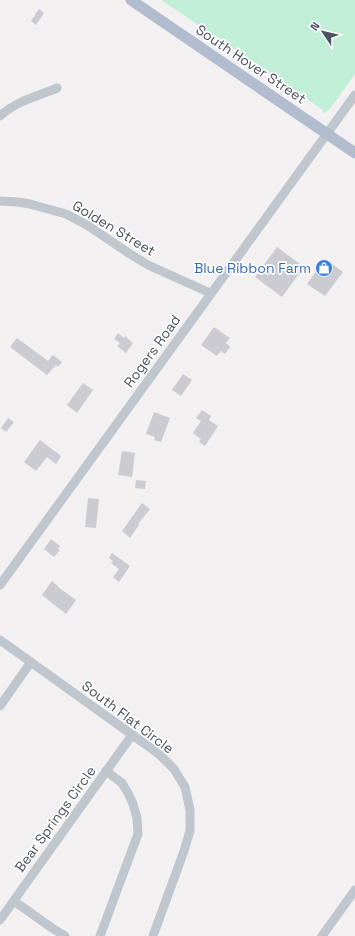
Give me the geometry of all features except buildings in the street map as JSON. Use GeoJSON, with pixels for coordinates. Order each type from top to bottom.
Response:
{"type":"FeatureCollection","features":[{"type":"Feature","properties":{"kind":"main road","name":"South Hover Street"},"geometry":{"type":"LineString","coordinates":[[131,0],[355,153]]}},
{"type":"Feature","properties":{"kind":"street"},"geometry":{"type":"LineString","coordinates":[[0,116],[9,108],[20,102],[57,88]]}},
{"type":"Feature","properties":{"kind":"street","name":"Rogers Road"},"geometry":{"type":"LineString","coordinates":[[0,585],[355,95]]}},
{"type":"Feature","properties":{"kind":"street","name":"Golden Street"},"geometry":{"type":"LineString","coordinates":[[0,201],[30,204],[66,214],[87,225],[148,265],[210,294]]}},
{"type":"Feature","properties":{"kind":"street","name":"South Flat Circle"},"geometry":{"type":"LineString","coordinates":[[0,640],[159,754],[174,769],[185,787],[190,810],[190,831],[153,936]]}},
{"type":"Feature","properties":{"kind":"street"},"geometry":{"type":"LineString","coordinates":[[0,706],[31,662]]}},
{"type":"Feature","properties":{"kind":"street","name":"Bear Springs Circle"},"geometry":{"type":"LineString","coordinates":[[0,920],[132,735]]}},
{"type":"Feature","properties":{"kind":"street"},"geometry":{"type":"LineString","coordinates":[[100,936],[138,834],[134,804],[122,783],[106,771]]}},
{"type":"Feature","properties":{"kind":"street"},"geometry":{"type":"LineString","coordinates":[[322,936],[355,890]]}},
{"type":"Feature","properties":{"kind":"street"},"geometry":{"type":"LineString","coordinates":[[14,901],[65,936]]}},
{"type":"Feature","properties":{"kind":"green space"},"geometry":{"type":"Polygon","coordinates":[[[161,0],[355,0],[355,74],[329,110],[322,113],[323,110],[161,0]]]}},
{"type":"Feature","properties":{"kind":"place","name":"Blue Ribbon Farm"},"geometry":{"type":"Point","coordinates":[324,268]}}]}
